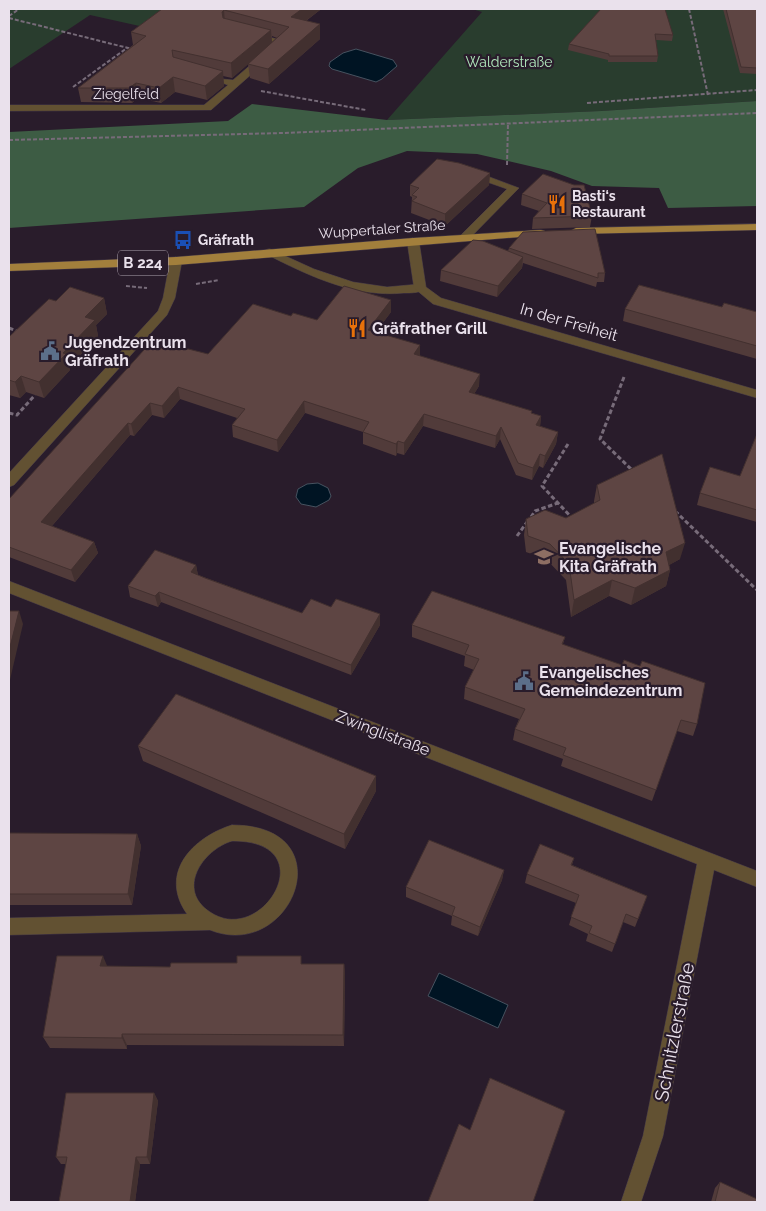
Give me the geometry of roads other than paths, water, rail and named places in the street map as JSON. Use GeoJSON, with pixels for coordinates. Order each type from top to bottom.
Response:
{"type":"FeatureCollection","features":[{"type":"Feature","properties":{"kind":"main road"},"geometry":{"type":"LineString","coordinates":[[568,232],[757,227]]}},
{"type":"Feature","properties":{"kind":"main road","name":"Wuppertaler Straße"},"geometry":{"type":"LineString","coordinates":[[9,268],[176,261],[413,241],[549,233]]}},
{"type":"Feature","properties":{"kind":"street","name":"Ziegelfeld"},"geometry":{"type":"LineString","coordinates":[[9,108],[207,108],[283,42],[246,32]]}},
{"type":"Feature","properties":{"kind":"street"},"geometry":{"type":"LineString","coordinates":[[216,78],[235,84]]}},
{"type":"Feature","properties":{"kind":"street"},"geometry":{"type":"LineString","coordinates":[[460,170],[514,188],[464,238]]}},
{"type":"Feature","properties":{"kind":"street"},"geometry":{"type":"LineString","coordinates":[[270,252],[297,266],[360,288],[384,290],[420,288],[413,241]]}},
{"type":"Feature","properties":{"kind":"street"},"geometry":{"type":"LineString","coordinates":[[9,482],[163,312],[169,298],[176,261]]}},
{"type":"Feature","properties":{"kind":"street","name":"In der Freiheit"},"geometry":{"type":"LineString","coordinates":[[420,288],[426,294],[445,304],[757,394]]}},
{"type":"Feature","properties":{"kind":"street","name":"Zwinglistraße"},"geometry":{"type":"LineString","coordinates":[[9,587],[757,879]]}},
{"type":"Feature","properties":{"kind":"street"},"geometry":{"type":"LineString","coordinates":[[9,926],[210,922],[227,928],[246,926],[263,920],[277,908],[287,894],[290,877],[287,861],[279,848],[266,838],[250,833],[232,833],[217,838],[204,846],[193,858],[187,872],[186,887],[190,901],[198,913],[210,922]]}},
{"type":"Feature","properties":{"kind":"street","name":"Schnitzlerstraße"},"geometry":{"type":"LineString","coordinates":[[631,1202],[653,1136],[708,860]]}},
{"type":"Feature","properties":{"kind":"water"},"geometry":{"type":"Polygon","coordinates":[[[356,49],[393,60],[397,66],[376,82],[332,69],[329,66],[330,62],[343,53],[356,49]]]}},
{"type":"Feature","properties":{"kind":"water"},"geometry":{"type":"Polygon","coordinates":[[[318,483],[328,488],[331,496],[329,500],[316,507],[301,504],[296,497],[298,489],[307,484],[318,483]]]}},
{"type":"Feature","properties":{"kind":"water"},"geometry":{"type":"Polygon","coordinates":[[[439,973],[508,1005],[498,1028],[428,996],[439,973]]]}},
{"type":"Feature","properties":{"kind":"place","name":"Basti‘s Restaurant"},"geometry":{"type":"Point","coordinates":[557,204]}},
{"type":"Feature","properties":{"kind":"place","name":"Gräfrath"},"geometry":{"type":"Point","coordinates":[183,240]}},
{"type":"Feature","properties":{"kind":"place","name":"Gräfrather Grill"},"geometry":{"type":"Point","coordinates":[357,328]}},
{"type":"Feature","properties":{"kind":"place","name":"Jugendzentrum Gräfrath"},"geometry":{"type":"Point","coordinates":[50,351]}},
{"type":"Feature","properties":{"kind":"place","name":"Evangelische Kita Gräfrath"},"geometry":{"type":"Point","coordinates":[544,557]}},
{"type":"Feature","properties":{"kind":"place","name":"Evangelisches Gemeindezentrum"},"geometry":{"type":"Point","coordinates":[524,681]}},
{"type":"Feature","properties":{"kind":"park label","name":"Walderstraße"},"geometry":{"type":"Point","coordinates":[509,62]}}]}
